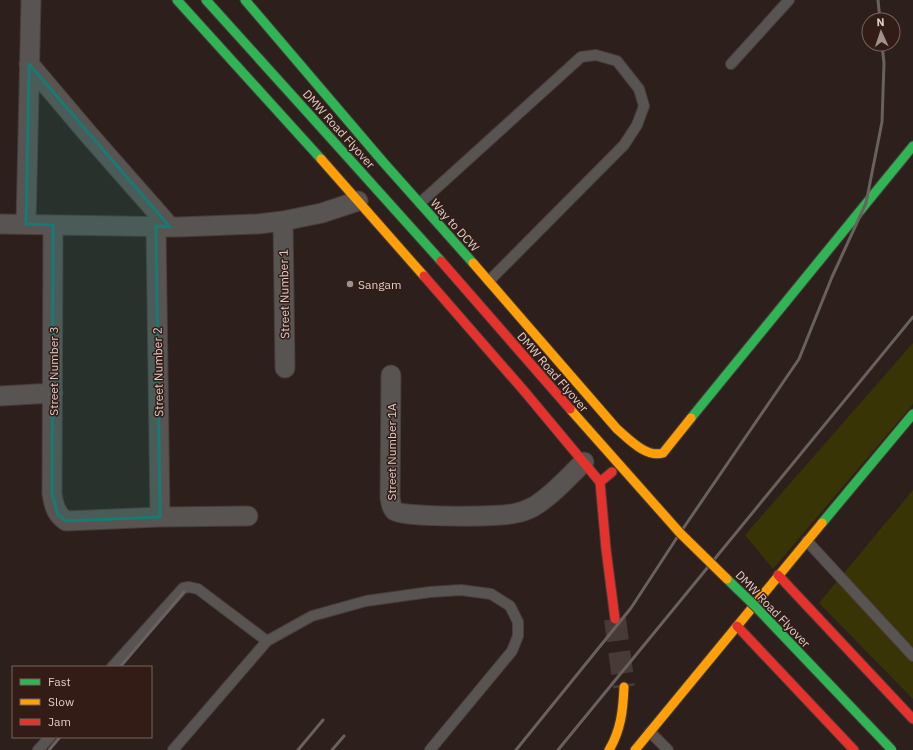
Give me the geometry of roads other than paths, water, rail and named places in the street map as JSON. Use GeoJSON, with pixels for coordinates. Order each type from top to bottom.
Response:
{"type":"FeatureCollection","features":[{"type":"Feature","properties":{"kind":"street"},"geometry":{"type":"LineString","coordinates":[[26,224],[31,0]]}},
{"type":"Feature","properties":{"kind":"street"},"geometry":{"type":"LineString","coordinates":[[177,0],[358,201],[525,392],[600,482],[606,549],[615,619]]}},
{"type":"Feature","properties":{"kind":"street","name":"DMW Road Flyover"},"geometry":{"type":"LineString","coordinates":[[206,0],[401,215],[675,528],[754,606],[892,750]]}},
{"type":"Feature","properties":{"kind":"street","name":"Way to DCW"},"geometry":{"type":"LineString","coordinates":[[245,0],[420,203],[490,281],[617,429],[634,453],[656,455],[663,453],[913,146]]}},
{"type":"Feature","properties":{"kind":"street"},"geometry":{"type":"LineString","coordinates":[[29,64],[163,226]]}},
{"type":"Feature","properties":{"kind":"street"},"geometry":{"type":"LineString","coordinates":[[0,224],[163,226],[252,224],[283,221],[322,213],[358,201]]}},
{"type":"Feature","properties":{"kind":"street","name":"Street Number 1"},"geometry":{"type":"LineString","coordinates":[[283,221],[285,368]]}},
{"type":"Feature","properties":{"kind":"street","name":"Street Number 3"},"geometry":{"type":"LineString","coordinates":[[53,225],[52,494],[54,507],[58,516],[66,521],[160,517]]}},
{"type":"Feature","properties":{"kind":"street","name":"Street Number 2"},"geometry":{"type":"LineString","coordinates":[[160,517],[163,226]]}},
{"type":"Feature","properties":{"kind":"street","name":"Street Number 1A"},"geometry":{"type":"LineString","coordinates":[[391,375],[390,498],[391,506],[394,511],[402,514],[445,516],[516,514],[533,507],[584,462]]}},
{"type":"Feature","properties":{"kind":"street"},"geometry":{"type":"LineString","coordinates":[[0,396],[53,393]]}},
{"type":"Feature","properties":{"kind":"street"},"geometry":{"type":"LineString","coordinates":[[635,750],[778,575],[913,414]]}},
{"type":"Feature","properties":{"kind":"street"},"geometry":{"type":"LineString","coordinates":[[600,482],[634,453]]}},
{"type":"Feature","properties":{"kind":"street"},"geometry":{"type":"LineString","coordinates":[[160,517],[248,516]]}},
{"type":"Feature","properties":{"kind":"street"},"geometry":{"type":"LineString","coordinates":[[778,575],[913,719]]}},
{"type":"Feature","properties":{"kind":"street"},"geometry":{"type":"LineString","coordinates":[[737,626],[854,750]]}},
{"type":"Feature","properties":{"kind":"street"},"geometry":{"type":"LineString","coordinates":[[608,750],[616,738],[621,726],[624,687]]}},
{"type":"Feature","properties":{"kind":"lane"},"geometry":{"type":"LineString","coordinates":[[731,64],[789,0]]}},
{"type":"Feature","properties":{"kind":"lane"},"geometry":{"type":"LineString","coordinates":[[420,203],[580,57],[596,55],[617,61],[639,89],[644,106],[637,125],[624,145],[490,281]]}},
{"type":"Feature","properties":{"kind":"lane"},"geometry":{"type":"LineString","coordinates":[[807,541],[913,656]]}},
{"type":"Feature","properties":{"kind":"lane"},"geometry":{"type":"LineString","coordinates":[[113,666],[182,588],[189,587],[198,589],[267,641]]}},
{"type":"Feature","properties":{"kind":"lane"},"geometry":{"type":"LineString","coordinates":[[173,750],[267,641],[312,616],[366,601],[423,593],[461,590],[491,594],[510,606],[518,622],[518,636],[512,652],[430,750]]}},
{"type":"Feature","properties":{"kind":"lane"},"geometry":{"type":"LineString","coordinates":[[650,732],[668,750]]}},
{"type":"Feature","properties":{"kind":"lane"},"geometry":{"type":"LineString","coordinates":[[38,750],[49,738]]}},
{"type":"Feature","properties":{"kind":"tunnel"},"geometry":{"type":"LineString","coordinates":[[615,619],[624,687]]}},
{"type":"Feature","properties":{"kind":"railway"},"geometry":{"type":"LineString","coordinates":[[878,0],[879,12]]}},
{"type":"Feature","properties":{"kind":"railway"},"geometry":{"type":"LineString","coordinates":[[516,750],[631,608],[680,533],[799,359],[832,277],[866,203],[882,122],[884,63],[883,52]]}},
{"type":"Feature","properties":{"kind":"railway"},"geometry":{"type":"LineString","coordinates":[[558,750],[913,317]]}},
{"type":"Feature","properties":{"kind":"railway"},"geometry":{"type":"LineString","coordinates":[[121,666],[184,592]]}},
{"type":"Feature","properties":{"kind":"railway"},"geometry":{"type":"LineString","coordinates":[[298,750],[323,720]]}},
{"type":"Feature","properties":{"kind":"railway"},"geometry":{"type":"LineString","coordinates":[[332,750],[344,736]]}},
{"type":"Feature","properties":{"kind":"railway"},"geometry":{"type":"LineString","coordinates":[[49,750],[59,738]]}},
{"type":"Feature","properties":{"kind":"place","name":"Sangam"},"geometry":{"type":"Point","coordinates":[350,284]}}]}
